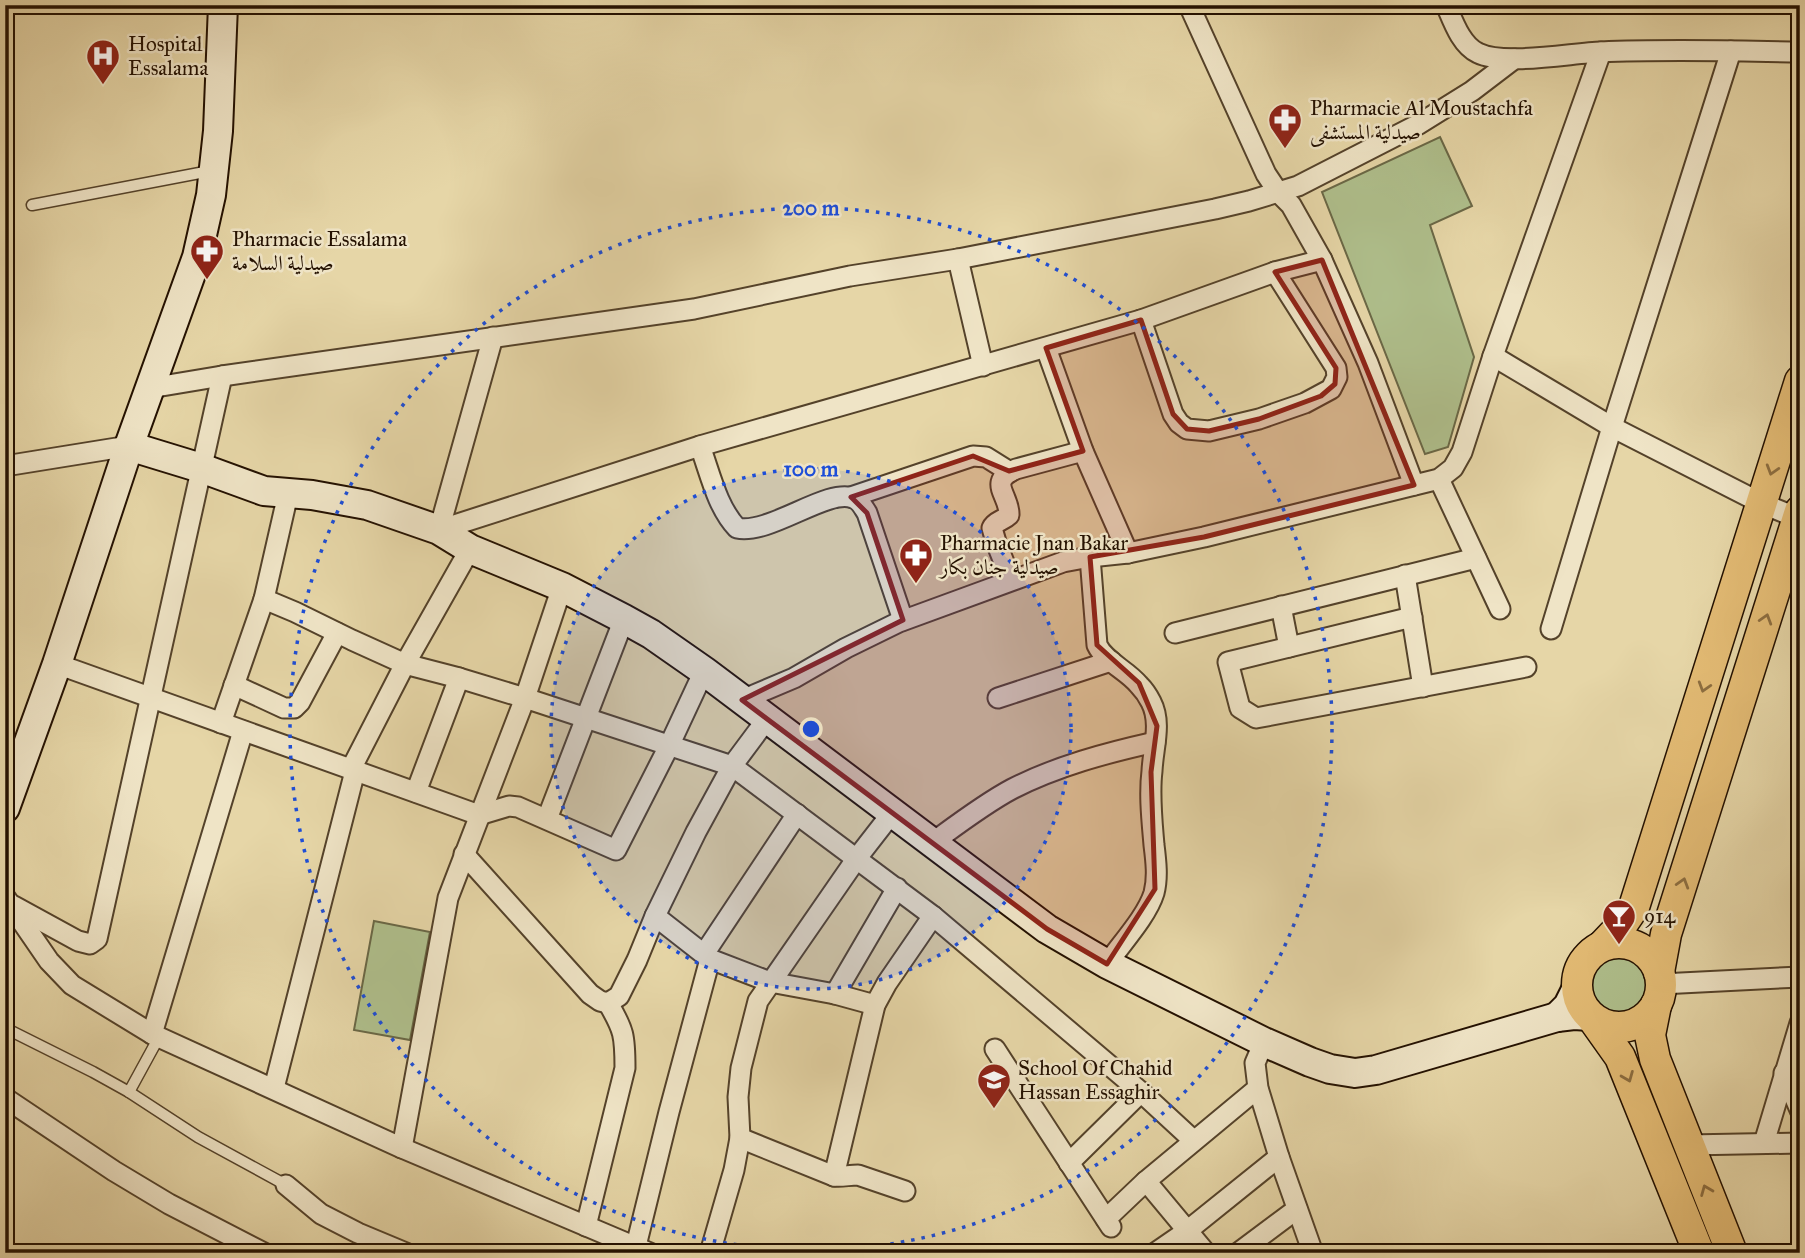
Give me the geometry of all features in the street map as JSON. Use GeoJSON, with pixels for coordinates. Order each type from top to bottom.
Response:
{"type":"FeatureCollection","features":[{"type":"Feature","properties":{"kind":"main road"},"geometry":{"type":"LineString","coordinates":[[1699,1253],[1620,1057],[1581,1004],[1576,990],[1576,979],[1585,959],[1621,926],[1634,907],[1800,381]]}},
{"type":"Feature","properties":{"kind":"main road"},"geometry":{"type":"LineString","coordinates":[[1732,1253],[1655,1059],[1650,1035],[1667,934],[1799,516]]}},
{"type":"Feature","properties":{"kind":"main road"},"geometry":{"type":"LineString","coordinates":[[1591,1018],[1604,1025],[1616,1027],[1639,1022],[1649,1015],[1659,987],[1653,960],[1642,950],[1630,944],[1602,946]]}},
{"type":"Feature","properties":{"kind":"street"},"geometry":{"type":"LineString","coordinates":[[5,808],[197,257],[214,170],[223,5]]}},
{"type":"Feature","properties":{"kind":"street"},"geometry":{"type":"LineString","coordinates":[[1189,5],[1266,174],[1291,205],[1322,260],[1368,363],[1414,485]]}},
{"type":"Feature","properties":{"kind":"street"},"geometry":{"type":"LineString","coordinates":[[1446,5],[1462,39],[1478,53],[1491,58],[1514,59],[1601,52],[1800,52]]}},
{"type":"Feature","properties":{"kind":"street"},"geometry":{"type":"LineString","coordinates":[[1551,629],[1731,51]]}},
{"type":"Feature","properties":{"kind":"street"},"geometry":{"type":"LineString","coordinates":[[743,701],[794,678],[903,620],[1063,562],[1128,553],[1204,537],[1439,479],[1453,468],[1462,452],[1493,356],[1601,52]]}},
{"type":"Feature","properties":{"kind":"street"},"geometry":{"type":"LineString","coordinates":[[150,388],[694,309],[850,276],[1215,209],[1298,186],[1419,124],[1472,91],[1514,59]]}},
{"type":"Feature","properties":{"kind":"street"},"geometry":{"type":"LineString","coordinates":[[958,258],[983,366]]}},
{"type":"Feature","properties":{"kind":"street"},"geometry":{"type":"LineString","coordinates":[[439,530],[700,446],[1141,320],[1275,272],[1322,260]]}},
{"type":"Feature","properties":{"kind":"street"},"geometry":{"type":"LineString","coordinates":[[1141,320],[1173,414],[1179,424],[1187,429],[1209,431],[1259,419],[1305,403],[1331,389],[1337,372],[1275,272]]}},
{"type":"Feature","properties":{"kind":"street"},"geometry":{"type":"LineString","coordinates":[[439,530],[493,337]]}},
{"type":"Feature","properties":{"kind":"street"},"geometry":{"type":"LineString","coordinates":[[1046,348],[1083,451],[1128,553]]}},
{"type":"Feature","properties":{"kind":"street"},"geometry":{"type":"LineString","coordinates":[[1493,356],[1612,427],[1761,503],[1799,516]]}},
{"type":"Feature","properties":{"kind":"street"},"geometry":{"type":"LineString","coordinates":[[7,900],[78,941],[90,944],[97,939],[222,376]]}},
{"type":"Feature","properties":{"kind":"street"},"geometry":{"type":"LineString","coordinates":[[5,467],[129,446],[264,491],[312,495],[367,505],[439,530],[470,549],[562,587],[651,634],[1047,929],[1107,964],[1265,1042],[1330,1069],[1355,1073],[1376,1070],[1557,1017],[1574,1015],[1591,1018]]}},
{"type":"Feature","properties":{"kind":"street"},"geometry":{"type":"LineString","coordinates":[[700,446],[718,497],[737,528],[750,529],[764,525],[829,499],[851,496],[973,456],[986,457],[1010,472]]}},
{"type":"Feature","properties":{"kind":"street"},"geometry":{"type":"LineString","coordinates":[[1011,580],[992,528],[996,522],[1009,515],[1002,493],[1003,478],[1010,472],[1083,451]]}},
{"type":"Feature","properties":{"kind":"street"},"geometry":{"type":"LineString","coordinates":[[1439,479],[1500,609]]}},
{"type":"Feature","properties":{"kind":"street"},"geometry":{"type":"LineString","coordinates":[[221,723],[264,599],[288,494]]}},
{"type":"Feature","properties":{"kind":"street"},"geometry":{"type":"LineString","coordinates":[[851,496],[867,513],[903,620]]}},
{"type":"Feature","properties":{"kind":"street"},"geometry":{"type":"LineString","coordinates":[[274,1088],[353,770],[405,664],[470,549]]}},
{"type":"Feature","properties":{"kind":"street"},"geometry":{"type":"LineString","coordinates":[[1090,557],[1096,639],[1100,651],[1139,683],[1156,712],[1157,726],[1151,772],[1155,889],[1150,904],[1107,964]]}},
{"type":"Feature","properties":{"kind":"street"},"geometry":{"type":"LineString","coordinates":[[1175,633],[1476,558]]}},
{"type":"Feature","properties":{"kind":"street"},"geometry":{"type":"LineString","coordinates":[[1405,575],[1423,687]]}},
{"type":"Feature","properties":{"kind":"street"},"geometry":{"type":"LineString","coordinates":[[402,1148],[448,898],[525,698],[562,587]]}},
{"type":"Feature","properties":{"kind":"street"},"geometry":{"type":"LineString","coordinates":[[264,599],[405,664],[525,698],[732,766],[933,916],[1141,1092],[1193,1140]]}},
{"type":"Feature","properties":{"kind":"street"},"geometry":{"type":"LineString","coordinates":[[1282,606],[1289,647]]}},
{"type":"Feature","properties":{"kind":"street"},"geometry":{"type":"LineString","coordinates":[[1412,617],[1228,662],[1240,708],[1256,718],[1526,667]]}},
{"type":"Feature","properties":{"kind":"street"},"geometry":{"type":"LineString","coordinates":[[547,819],[624,619]]}},
{"type":"Feature","properties":{"kind":"street"},"geometry":{"type":"LineString","coordinates":[[234,685],[284,708],[294,708],[300,702],[337,633]]}},
{"type":"Feature","properties":{"kind":"street"},"geometry":{"type":"LineString","coordinates":[[998,698],[1111,661]]}},
{"type":"Feature","properties":{"kind":"street"},"geometry":{"type":"LineString","coordinates":[[57,664],[479,815],[509,806],[518,807],[616,850],[704,671]]}},
{"type":"Feature","properties":{"kind":"street"},"geometry":{"type":"LineString","coordinates":[[416,792],[459,678]]}},
{"type":"Feature","properties":{"kind":"street"},"geometry":{"type":"LineString","coordinates":[[464,854],[590,994],[600,1002],[608,1003],[619,996],[696,832],[732,766],[767,719]]}},
{"type":"Feature","properties":{"kind":"street"},"geometry":{"type":"LineString","coordinates":[[155,1035],[243,730]]}},
{"type":"Feature","properties":{"kind":"street"},"geometry":{"type":"LineString","coordinates":[[932,843],[1012,789],[1066,766],[1155,742]]}},
{"type":"Feature","properties":{"kind":"street"},"geometry":{"type":"LineString","coordinates":[[710,1253],[734,1170],[740,1138],[738,1097],[741,1068],[758,1001],[857,858],[892,813]]}},
{"type":"Feature","properties":{"kind":"street"},"geometry":{"type":"LineString","coordinates":[[7,900],[49,961],[72,985],[155,1035],[402,1148],[640,1251],[669,1112],[707,956],[797,814]]}},
{"type":"Feature","properties":{"kind":"street"},"geometry":{"type":"LineString","coordinates":[[835,994],[897,888]]}},
{"type":"Feature","properties":{"kind":"street"},"geometry":{"type":"LineString","coordinates":[[655,916],[707,956],[769,982],[835,994],[875,1006]]}},
{"type":"Feature","properties":{"kind":"street"},"geometry":{"type":"LineString","coordinates":[[834,1176],[875,1006],[887,983],[933,916]]}},
{"type":"Feature","properties":{"kind":"street"},"geometry":{"type":"LineString","coordinates":[[1659,987],[1800,976]]}},
{"type":"Feature","properties":{"kind":"street"},"geometry":{"type":"LineString","coordinates":[[1557,1017],[1568,1006],[1576,990]]}},
{"type":"Feature","properties":{"kind":"street"},"geometry":{"type":"LineString","coordinates":[[586,1226],[625,1068],[622,1027],[608,1003]]}},
{"type":"Feature","properties":{"kind":"street"},"geometry":{"type":"LineString","coordinates":[[1764,1143],[1800,1023]]}},
{"type":"Feature","properties":{"kind":"street"},"geometry":{"type":"LineString","coordinates":[[1265,1042],[1255,1063],[1258,1088],[1313,1253]]}},
{"type":"Feature","properties":{"kind":"street"},"geometry":{"type":"LineString","coordinates":[[995,1049],[1108,1223],[1146,1181],[1258,1088]]}},
{"type":"Feature","properties":{"kind":"street"},"geometry":{"type":"LineString","coordinates":[[1784,1073],[1800,1110]]}},
{"type":"Feature","properties":{"kind":"street"},"geometry":{"type":"LineString","coordinates":[[1069,1164],[1141,1092]]}},
{"type":"Feature","properties":{"kind":"street"},"geometry":{"type":"LineString","coordinates":[[5,1098],[114,1171],[169,1204],[264,1253]]}},
{"type":"Feature","properties":{"kind":"street"},"geometry":{"type":"LineString","coordinates":[[740,1138],[834,1176],[858,1175],[905,1191]]}},
{"type":"Feature","properties":{"kind":"street"},"geometry":{"type":"LineString","coordinates":[[1688,1145],[1800,1143]]}},
{"type":"Feature","properties":{"kind":"street"},"geometry":{"type":"LineString","coordinates":[[1155,1253],[1188,1231],[1279,1157]]}},
{"type":"Feature","properties":{"kind":"street"},"geometry":{"type":"LineString","coordinates":[[1146,1181],[1206,1253]]}},
{"type":"Feature","properties":{"kind":"street"},"geometry":{"type":"LineString","coordinates":[[286,1185],[321,1214],[406,1253]]}},
{"type":"Feature","properties":{"kind":"street"},"geometry":{"type":"LineString","coordinates":[[1238,1253],[1297,1209]]}},
{"type":"Feature","properties":{"kind":"lane"},"geometry":{"type":"LineString","coordinates":[[32,205],[214,170]]}},
{"type":"Feature","properties":{"kind":"lane"},"geometry":{"type":"LineString","coordinates":[[5,1028],[129,1092],[198,1138],[286,1185]]}},
{"type":"Feature","properties":{"kind":"lane"},"geometry":{"type":"LineString","coordinates":[[129,1092],[155,1035]]}},
{"type":"Feature","properties":{"kind":"highlighted area"},"geometry":{"type":"Polygon","coordinates":[[[1322,260],[1414,485],[1204,537],[1090,557],[1097,645],[1139,683],[1157,726],[1151,772],[1155,889],[1107,964],[1047,929],[742,700],[903,620],[867,513],[851,497],[973,456],[1009,471],[1083,451],[1046,348],[1141,320],[1173,414],[1187,429],[1209,431],[1259,419],[1321,396],[1335,384],[1336,368],[1275,272],[1322,260]]]}},
{"type":"Feature","properties":{"kind":"green space"},"geometry":{"type":"Polygon","coordinates":[[[1440,137],[1472,206],[1430,225],[1474,357],[1448,447],[1425,454],[1322,192],[1440,137]]]}},
{"type":"Feature","properties":{"kind":"green space"},"geometry":{"type":"Polygon","coordinates":[[[374,921],[430,932],[410,1040],[354,1030],[374,921]]]}},
{"type":"Feature","properties":{"kind":"green space"},"geometry":{"type":"Polygon","coordinates":[[[1616,952],[1629,955],[1639,962],[1646,972],[1649,985],[1646,998],[1639,1008],[1629,1015],[1616,1018],[1603,1015],[1593,1008],[1586,998],[1583,985],[1586,972],[1593,962],[1603,955],[1616,952]]]}},
{"type":"Feature","properties":{"kind":"place","name":"Hospital Essalama"},"geometry":{"type":"Point","coordinates":[103,86]}},
{"type":"Feature","properties":{"kind":"place","name":"Pharmacie Al Moustachfa صيدلية المستشفى"},"geometry":{"type":"Point","coordinates":[1285,150]}},
{"type":"Feature","properties":{"kind":"place","name":"Pharmacie Essalama صيدلية السلامة"},"geometry":{"type":"Point","coordinates":[207,281]}},
{"type":"Feature","properties":{"kind":"place","name":"Pharmacie Jnan Bakar صيدلية جنان بكار"},"geometry":{"type":"Point","coordinates":[916,585]}},
{"type":"Feature","properties":{"kind":"place","name":"914"},"geometry":{"type":"Point","coordinates":[1619,946]}},
{"type":"Feature","properties":{"kind":"place","name":"School Of Chahid Hassan Essaghir"},"geometry":{"type":"Point","coordinates":[994,1110]}}]}
